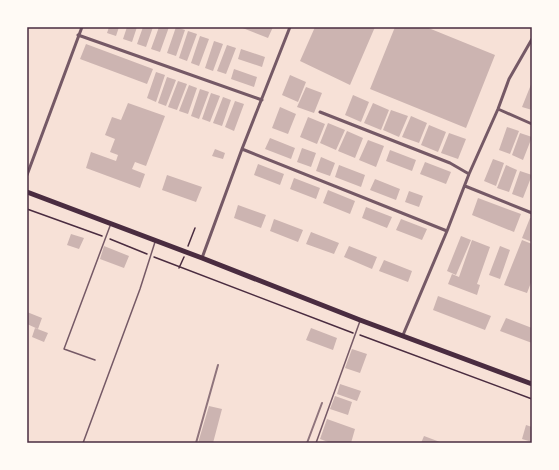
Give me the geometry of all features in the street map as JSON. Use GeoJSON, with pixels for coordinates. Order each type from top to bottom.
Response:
{"type":"FeatureCollection","features":[{"type":"Feature","properties":{"kind":"main road"},"geometry":{"type":"LineString","coordinates":[[27,192],[360,320],[532,384]]}},
{"type":"Feature","properties":{"kind":"street"},"geometry":{"type":"LineString","coordinates":[[27,175],[82,27]]}},
{"type":"Feature","properties":{"kind":"street"},"geometry":{"type":"LineString","coordinates":[[202,258],[242,149],[290,27]]}},
{"type":"Feature","properties":{"kind":"street"},"geometry":{"type":"LineString","coordinates":[[78,35],[262,100]]}},
{"type":"Feature","properties":{"kind":"street"},"geometry":{"type":"LineString","coordinates":[[403,335],[447,231],[469,174],[498,110],[509,79],[532,40]]}},
{"type":"Feature","properties":{"kind":"street"},"geometry":{"type":"LineString","coordinates":[[498,110],[532,124]]}},
{"type":"Feature","properties":{"kind":"street"},"geometry":{"type":"LineString","coordinates":[[320,112],[450,163],[469,174]]}},
{"type":"Feature","properties":{"kind":"street"},"geometry":{"type":"LineString","coordinates":[[242,149],[447,231]]}},
{"type":"Feature","properties":{"kind":"street"},"geometry":{"type":"LineString","coordinates":[[465,186],[532,213]]}},
{"type":"Feature","properties":{"kind":"lane"},"geometry":{"type":"LineString","coordinates":[[96,360],[64,349],[110,224]]}},
{"type":"Feature","properties":{"kind":"lane"},"geometry":{"type":"LineString","coordinates":[[84,443],[151,256],[155,240]]}},
{"type":"Feature","properties":{"kind":"lane"},"geometry":{"type":"LineString","coordinates":[[316,443],[360,320]]}},
{"type":"Feature","properties":{"kind":"path"},"geometry":{"type":"LineString","coordinates":[[27,209],[105,237],[179,268],[532,399]]}},
{"type":"Feature","properties":{"kind":"building"},"geometry":{"type":"Polygon","coordinates":[[[109,27],[119,27],[116,36],[107,33],[109,27]]]}},
{"type":"Feature","properties":{"kind":"building"},"geometry":{"type":"Polygon","coordinates":[[[127,27],[137,27],[132,42],[123,39],[127,27]]]}},
{"type":"Feature","properties":{"kind":"building"},"geometry":{"type":"Polygon","coordinates":[[[143,27],[153,27],[146,47],[137,44],[143,27]]]}},
{"type":"Feature","properties":{"kind":"building"},"geometry":{"type":"Polygon","coordinates":[[[159,27],[169,27],[160,52],[151,49],[159,27]]]}},
{"type":"Feature","properties":{"kind":"building"},"geometry":{"type":"Polygon","coordinates":[[[176,27],[185,30],[176,56],[167,53],[176,27]]]}},
{"type":"Feature","properties":{"kind":"building"},"geometry":{"type":"Polygon","coordinates":[[[240,27],[273,27],[268,38],[240,27]]]}},
{"type":"Feature","properties":{"kind":"building"},"geometry":{"type":"Polygon","coordinates":[[[315,27],[375,27],[350,85],[300,61],[315,27]]]}},
{"type":"Feature","properties":{"kind":"building"},"geometry":{"type":"Polygon","coordinates":[[[395,27],[426,27],[495,55],[466,128],[370,89],[395,27]]]}},
{"type":"Feature","properties":{"kind":"building"},"geometry":{"type":"Polygon","coordinates":[[[188,31],[197,34],[187,61],[179,58],[188,31]]]}},
{"type":"Feature","properties":{"kind":"building"},"geometry":{"type":"Polygon","coordinates":[[[200,36],[209,39],[199,66],[191,63],[200,36]]]}},
{"type":"Feature","properties":{"kind":"building"},"geometry":{"type":"Polygon","coordinates":[[[214,41],[223,44],[213,71],[205,68],[214,41]]]}},
{"type":"Feature","properties":{"kind":"building"},"geometry":{"type":"Polygon","coordinates":[[[86,44],[153,69],[147,84],[80,59],[86,44]]]}},
{"type":"Feature","properties":{"kind":"building"},"geometry":{"type":"Polygon","coordinates":[[[227,45],[236,48],[226,74],[217,71],[227,45]]]}},
{"type":"Feature","properties":{"kind":"building"},"geometry":{"type":"Polygon","coordinates":[[[241,49],[265,57],[262,67],[238,59],[241,49]]]}},
{"type":"Feature","properties":{"kind":"building"},"geometry":{"type":"Polygon","coordinates":[[[234,69],[257,77],[254,87],[231,79],[234,69]]]}},
{"type":"Feature","properties":{"kind":"building"},"geometry":{"type":"Polygon","coordinates":[[[156,72],[165,75],[156,102],[147,98],[156,72]]]}},
{"type":"Feature","properties":{"kind":"building"},"geometry":{"type":"Polygon","coordinates":[[[290,75],[306,82],[298,102],[282,95],[290,75]]]}},
{"type":"Feature","properties":{"kind":"building"},"geometry":{"type":"Polygon","coordinates":[[[167,77],[176,80],[166,106],[158,103],[167,77]]]}},
{"type":"Feature","properties":{"kind":"building"},"geometry":{"type":"Polygon","coordinates":[[[178,81],[187,84],[177,110],[168,107],[178,81]]]}},
{"type":"Feature","properties":{"kind":"building"},"geometry":{"type":"Polygon","coordinates":[[[532,82],[532,110],[522,107],[532,82]]]}},
{"type":"Feature","properties":{"kind":"building"},"geometry":{"type":"Polygon","coordinates":[[[189,85],[197,88],[188,114],[179,111],[189,85]]]}},
{"type":"Feature","properties":{"kind":"building"},"geometry":{"type":"Polygon","coordinates":[[[306,87],[322,93],[314,113],[297,107],[306,87]]]}},
{"type":"Feature","properties":{"kind":"building"},"geometry":{"type":"Polygon","coordinates":[[[200,89],[209,92],[199,119],[191,116],[200,89]]]}},
{"type":"Feature","properties":{"kind":"building"},"geometry":{"type":"Polygon","coordinates":[[[211,93],[220,96],[210,122],[202,119],[211,93]]]}},
{"type":"Feature","properties":{"kind":"building"},"geometry":{"type":"Polygon","coordinates":[[[353,95],[369,102],[361,122],[345,115],[353,95]]]}},
{"type":"Feature","properties":{"kind":"building"},"geometry":{"type":"Polygon","coordinates":[[[223,97],[231,100],[222,126],[213,123],[223,97]]]}},
{"type":"Feature","properties":{"kind":"building"},"geometry":{"type":"Polygon","coordinates":[[[235,101],[244,104],[234,131],[225,127],[235,101]]]}},
{"type":"Feature","properties":{"kind":"building"},"geometry":{"type":"Polygon","coordinates":[[[128,103],[165,116],[146,166],[135,162],[132,169],[145,174],[140,188],[86,168],[91,152],[116,161],[118,155],[110,152],[115,139],[105,135],[112,117],[121,120],[128,103]]]}},
{"type":"Feature","properties":{"kind":"building"},"geometry":{"type":"Polygon","coordinates":[[[373,103],[389,110],[381,130],[364,123],[373,103]]]}},
{"type":"Feature","properties":{"kind":"building"},"geometry":{"type":"Polygon","coordinates":[[[280,107],[296,114],[288,134],[272,128],[280,107]]]}},
{"type":"Feature","properties":{"kind":"building"},"geometry":{"type":"Polygon","coordinates":[[[391,110],[408,116],[399,137],[383,130],[391,110]]]}},
{"type":"Feature","properties":{"kind":"building"},"geometry":{"type":"Polygon","coordinates":[[[411,116],[427,123],[419,143],[402,137],[411,116]]]}},
{"type":"Feature","properties":{"kind":"building"},"geometry":{"type":"Polygon","coordinates":[[[308,117],[325,124],[317,144],[300,137],[308,117]]]}},
{"type":"Feature","properties":{"kind":"building"},"geometry":{"type":"Polygon","coordinates":[[[328,123],[345,130],[336,150],[320,143],[328,123]]]}},
{"type":"Feature","properties":{"kind":"building"},"geometry":{"type":"Polygon","coordinates":[[[429,125],[446,132],[438,152],[421,145],[429,125]]]}},
{"type":"Feature","properties":{"kind":"building"},"geometry":{"type":"Polygon","coordinates":[[[507,127],[519,131],[510,154],[499,150],[507,127]]]}},
{"type":"Feature","properties":{"kind":"building"},"geometry":{"type":"Polygon","coordinates":[[[347,131],[363,138],[355,158],[338,151],[347,131]]]}},
{"type":"Feature","properties":{"kind":"building"},"geometry":{"type":"Polygon","coordinates":[[[449,133],[466,139],[458,159],[441,153],[449,133]]]}},
{"type":"Feature","properties":{"kind":"building"},"geometry":{"type":"Polygon","coordinates":[[[520,133],[532,137],[523,160],[512,155],[520,133]]]}},
{"type":"Feature","properties":{"kind":"building"},"geometry":{"type":"Polygon","coordinates":[[[270,138],[295,148],[291,159],[265,149],[270,138]]]}},
{"type":"Feature","properties":{"kind":"building"},"geometry":{"type":"Polygon","coordinates":[[[368,140],[384,146],[376,167],[359,160],[368,140]]]}},
{"type":"Feature","properties":{"kind":"building"},"geometry":{"type":"Polygon","coordinates":[[[302,148],[316,153],[311,167],[297,162],[302,148]]]}},
{"type":"Feature","properties":{"kind":"building"},"geometry":{"type":"Polygon","coordinates":[[[215,149],[225,153],[223,159],[212,156],[215,149]]]}},
{"type":"Feature","properties":{"kind":"building"},"geometry":{"type":"Polygon","coordinates":[[[390,150],[416,160],[412,171],[386,161],[390,150]]]}},
{"type":"Feature","properties":{"kind":"building"},"geometry":{"type":"Polygon","coordinates":[[[321,157],[335,163],[330,176],[316,171],[321,157]]]}},
{"type":"Feature","properties":{"kind":"building"},"geometry":{"type":"Polygon","coordinates":[[[493,159],[504,163],[496,186],[484,181],[493,159]]]}},
{"type":"Feature","properties":{"kind":"building"},"geometry":{"type":"Polygon","coordinates":[[[425,162],[451,172],[446,184],[420,174],[425,162]]]}},
{"type":"Feature","properties":{"kind":"building"},"geometry":{"type":"Polygon","coordinates":[[[258,164],[284,174],[280,185],[254,175],[258,164]]]}},
{"type":"Feature","properties":{"kind":"building"},"geometry":{"type":"Polygon","coordinates":[[[339,165],[365,175],[361,187],[335,177],[339,165]]]}},
{"type":"Feature","properties":{"kind":"building"},"geometry":{"type":"Polygon","coordinates":[[[506,165],[517,170],[509,192],[497,188],[506,165]]]}},
{"type":"Feature","properties":{"kind":"building"},"geometry":{"type":"Polygon","coordinates":[[[520,171],[532,175],[523,198],[512,194],[520,171]]]}},
{"type":"Feature","properties":{"kind":"building"},"geometry":{"type":"Polygon","coordinates":[[[167,175],[202,187],[196,202],[162,190],[167,175]]]}},
{"type":"Feature","properties":{"kind":"building"},"geometry":{"type":"Polygon","coordinates":[[[294,178],[320,188],[316,199],[290,189],[294,178]]]}},
{"type":"Feature","properties":{"kind":"building"},"geometry":{"type":"Polygon","coordinates":[[[375,179],[400,189],[396,200],[370,190],[375,179]]]}},
{"type":"Feature","properties":{"kind":"building"},"geometry":{"type":"Polygon","coordinates":[[[328,190],[355,201],[350,214],[323,203],[328,190]]]}},
{"type":"Feature","properties":{"kind":"building"},"geometry":{"type":"Polygon","coordinates":[[[409,191],[423,196],[419,207],[405,202],[409,191]]]}},
{"type":"Feature","properties":{"kind":"building"},"geometry":{"type":"Polygon","coordinates":[[[478,198],[521,214],[514,232],[472,215],[478,198]]]}},
{"type":"Feature","properties":{"kind":"building"},"geometry":{"type":"Polygon","coordinates":[[[238,205],[266,215],[261,228],[234,218],[238,205]]]}},
{"type":"Feature","properties":{"kind":"building"},"geometry":{"type":"Polygon","coordinates":[[[366,207],[392,217],[387,228],[362,218],[366,207]]]}},
{"type":"Feature","properties":{"kind":"building"},"geometry":{"type":"Polygon","coordinates":[[[530,218],[532,218],[532,242],[522,238],[530,218]]]}},
{"type":"Feature","properties":{"kind":"building"},"geometry":{"type":"Polygon","coordinates":[[[274,219],[303,230],[298,242],[270,231],[274,219]]]}},
{"type":"Feature","properties":{"kind":"building"},"geometry":{"type":"Polygon","coordinates":[[[401,219],[427,229],[422,240],[396,230],[401,219]]]}},
{"type":"Feature","properties":{"kind":"building"},"geometry":{"type":"Polygon","coordinates":[[[311,232],[339,243],[334,254],[306,244],[311,232]]]}},
{"type":"Feature","properties":{"kind":"building"},"geometry":{"type":"Polygon","coordinates":[[[71,234],[84,238],[79,249],[67,245],[71,234]]]}},
{"type":"Feature","properties":{"kind":"building"},"geometry":{"type":"Polygon","coordinates":[[[461,236],[471,240],[456,275],[447,271],[461,236]]]}},
{"type":"Feature","properties":{"kind":"building"},"geometry":{"type":"Polygon","coordinates":[[[472,240],[490,247],[477,284],[480,285],[477,295],[448,284],[452,274],[459,277],[472,240]]]}},
{"type":"Feature","properties":{"kind":"building"},"geometry":{"type":"Polygon","coordinates":[[[522,240],[532,244],[532,280],[527,293],[504,285],[522,240]]]}},
{"type":"Feature","properties":{"kind":"building"},"geometry":{"type":"Polygon","coordinates":[[[104,246],[129,256],[124,268],[100,259],[104,246]]]}},
{"type":"Feature","properties":{"kind":"building"},"geometry":{"type":"Polygon","coordinates":[[[349,246],[377,257],[372,269],[344,257],[349,246]]]}},
{"type":"Feature","properties":{"kind":"building"},"geometry":{"type":"Polygon","coordinates":[[[500,246],[510,250],[500,279],[489,275],[500,246]]]}},
{"type":"Feature","properties":{"kind":"building"},"geometry":{"type":"Polygon","coordinates":[[[384,260],[412,271],[408,282],[379,271],[384,260]]]}},
{"type":"Feature","properties":{"kind":"building"},"geometry":{"type":"Polygon","coordinates":[[[438,296],[491,316],[485,330],[433,310],[438,296]]]}},
{"type":"Feature","properties":{"kind":"building"},"geometry":{"type":"Polygon","coordinates":[[[27,312],[42,318],[38,329],[27,324],[27,312]]]}},
{"type":"Feature","properties":{"kind":"building"},"geometry":{"type":"Polygon","coordinates":[[[506,318],[532,328],[532,343],[500,331],[506,318]]]}},
{"type":"Feature","properties":{"kind":"building"},"geometry":{"type":"Polygon","coordinates":[[[35,328],[48,333],[44,342],[32,337],[35,328]]]}},
{"type":"Feature","properties":{"kind":"building"},"geometry":{"type":"Polygon","coordinates":[[[311,328],[337,338],[333,350],[306,340],[311,328]]]}},
{"type":"Feature","properties":{"kind":"building"},"geometry":{"type":"Polygon","coordinates":[[[352,349],[367,354],[360,373],[345,368],[352,349]]]}},
{"type":"Feature","properties":{"kind":"building"},"geometry":{"type":"Polygon","coordinates":[[[340,384],[361,391],[357,401],[337,394],[340,384]]]}},
{"type":"Feature","properties":{"kind":"building"},"geometry":{"type":"Polygon","coordinates":[[[335,396],[352,402],[348,415],[330,409],[335,396]]]}},
{"type":"Feature","properties":{"kind":"building"},"geometry":{"type":"Polygon","coordinates":[[[209,406],[222,409],[213,443],[198,443],[209,406]]]}},
{"type":"Feature","properties":{"kind":"building"},"geometry":{"type":"Polygon","coordinates":[[[327,419],[355,429],[351,443],[331,443],[320,439],[327,419]]]}},
{"type":"Feature","properties":{"kind":"building"},"geometry":{"type":"Polygon","coordinates":[[[526,425],[532,427],[532,442],[522,439],[526,425]]]}},
{"type":"Feature","properties":{"kind":"building"},"geometry":{"type":"Polygon","coordinates":[[[424,436],[440,442],[440,443],[421,443],[424,436]]]}},
{"type":"Feature","properties":{"kind":"railway"},"geometry":{"type":"LineString","coordinates":[[196,443],[218,365]]}},
{"type":"Feature","properties":{"kind":"railway"},"geometry":{"type":"LineString","coordinates":[[307,443],[322,403]]}}]}
